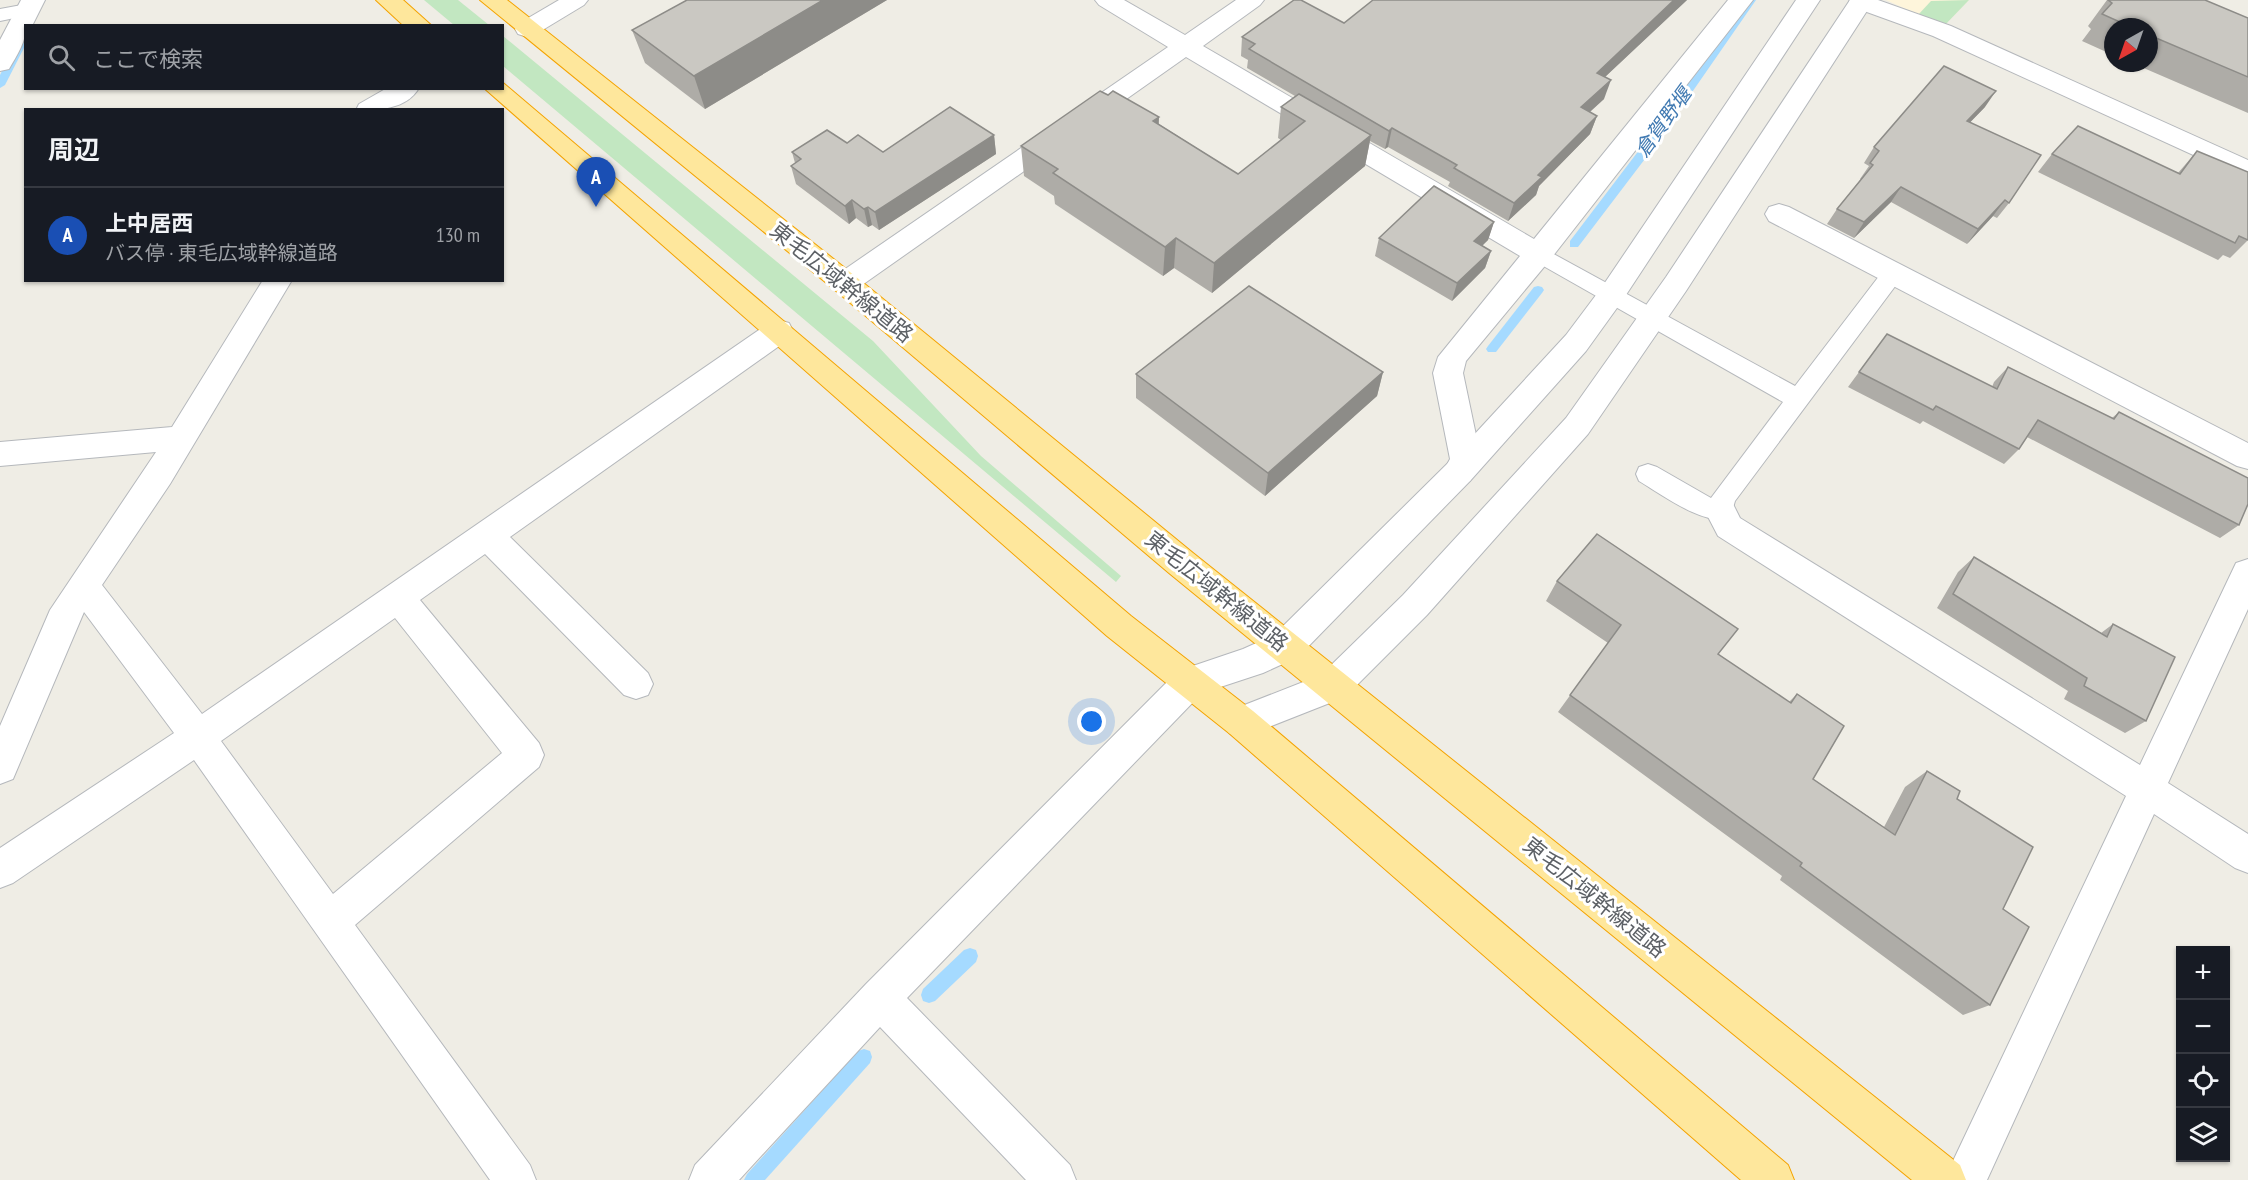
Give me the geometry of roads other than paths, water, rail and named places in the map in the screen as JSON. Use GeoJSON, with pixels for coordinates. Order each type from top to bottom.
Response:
{"type":"FeatureCollection","features":[{"type":"Feature","properties":{"kind":"highway"},"geometry":{"type":"LineString","coordinates":[[388,0],[418,24]]}},
{"type":"Feature","properties":{"kind":"highway","name":"東毛広域幹線道路"},"geometry":{"type":"LineString","coordinates":[[492,0],[845,283],[1172,555],[1945,1180]]}},
{"type":"Feature","properties":{"kind":"highway"},"geometry":{"type":"LineString","coordinates":[[498,90],[1119,626],[1241,722],[1773,1180]]}},
{"type":"Feature","properties":{"kind":"street"},"geometry":{"type":"LineString","coordinates":[[526,29],[576,0]]}},
{"type":"Feature","properties":{"kind":"street"},"geometry":{"type":"LineString","coordinates":[[1107,0],[1539,254]]}},
{"type":"Feature","properties":{"kind":"street"},"geometry":{"type":"LineString","coordinates":[[845,283],[1252,0]]}},
{"type":"Feature","properties":{"kind":"street"},"geometry":{"type":"LineString","coordinates":[[1459,472],[1466,459],[1448,373],[1453,357],[1539,254],[1629,137],[1741,0]]}},
{"type":"Feature","properties":{"kind":"street"},"geometry":{"type":"LineString","coordinates":[[710,1180],[880,998],[1190,682],[1251,662],[1286,646],[1459,472],[1576,343],[1612,294],[1808,0]]}},
{"type":"Feature","properties":{"kind":"street"},"geometry":{"type":"LineString","coordinates":[[1241,722],[1333,686],[1415,605],[1577,426],[1653,318],[1861,1],[1942,32],[2248,171]]}},
{"type":"Feature","properties":{"kind":"street"},"geometry":{"type":"LineString","coordinates":[[0,63],[30,5]]}},
{"type":"Feature","properties":{"kind":"street"},"geometry":{"type":"LineString","coordinates":[[372,108],[403,90]]}},
{"type":"Feature","properties":{"kind":"street"},"geometry":{"type":"LineString","coordinates":[[1779,214],[2248,457]]}},
{"type":"Feature","properties":{"kind":"street"},"geometry":{"type":"LineString","coordinates":[[0,767],[68,610],[182,438],[277,282]]}},
{"type":"Feature","properties":{"kind":"street"},"geometry":{"type":"LineString","coordinates":[[0,870],[198,737],[778,331]]}},
{"type":"Feature","properties":{"kind":"street"},"geometry":{"type":"LineString","coordinates":[[0,454],[182,438]]}},
{"type":"Feature","properties":{"kind":"street"},"geometry":{"type":"LineString","coordinates":[[1721,512],[1729,527],[2108,764],[2248,855]]}},
{"type":"Feature","properties":{"kind":"street"},"geometry":{"type":"LineString","coordinates":[[487,535],[636,684]]}},
{"type":"Feature","properties":{"kind":"street"},"geometry":{"type":"LineString","coordinates":[[1965,1180],[2248,573]]}},
{"type":"Feature","properties":{"kind":"street"},"geometry":{"type":"LineString","coordinates":[[84,587],[198,737],[515,1180]]}},
{"type":"Feature","properties":{"kind":"street"},"geometry":{"type":"LineString","coordinates":[[330,922],[526,754],[398,597]]}},
{"type":"Feature","properties":{"kind":"street"},"geometry":{"type":"LineString","coordinates":[[880,998],[1055,1180]]}},
{"type":"Feature","properties":{"kind":"lane"},"geometry":{"type":"LineString","coordinates":[[0,15],[30,5]]}},
{"type":"Feature","properties":{"kind":"lane"},"geometry":{"type":"LineString","coordinates":[[1539,254],[1798,399]]}},
{"type":"Feature","properties":{"kind":"lane"},"geometry":{"type":"LineString","coordinates":[[1648,474],[1699,504],[1721,512],[1723,498],[1894,273]]}},
{"type":"Feature","properties":{"kind":"waterway","name":"倉賀野堰"},"geometry":{"type":"LineString","coordinates":[[1574,244],[1650,144],[1751,0]]}},
{"type":"Feature","properties":{"kind":"waterway"},"geometry":{"type":"LineString","coordinates":[[0,85],[24,37]]}},
{"type":"Feature","properties":{"kind":"waterway","name":"倉賀野堰"},"geometry":{"type":"LineString","coordinates":[[1492,349],[1538,290]]}},
{"type":"Feature","properties":{"kind":"waterway","name":"倉賀野堰"},"geometry":{"type":"LineString","coordinates":[[929,995],[970,956]]}},
{"type":"Feature","properties":{"kind":"waterway","name":"倉賀野堰"},"geometry":{"type":"LineString","coordinates":[[753,1180],[864,1057]]}},
{"type":"Feature","properties":{"kind":"place","name":"上中居西"},"geometry":{"type":"Point","coordinates":[596,207]}}]}
